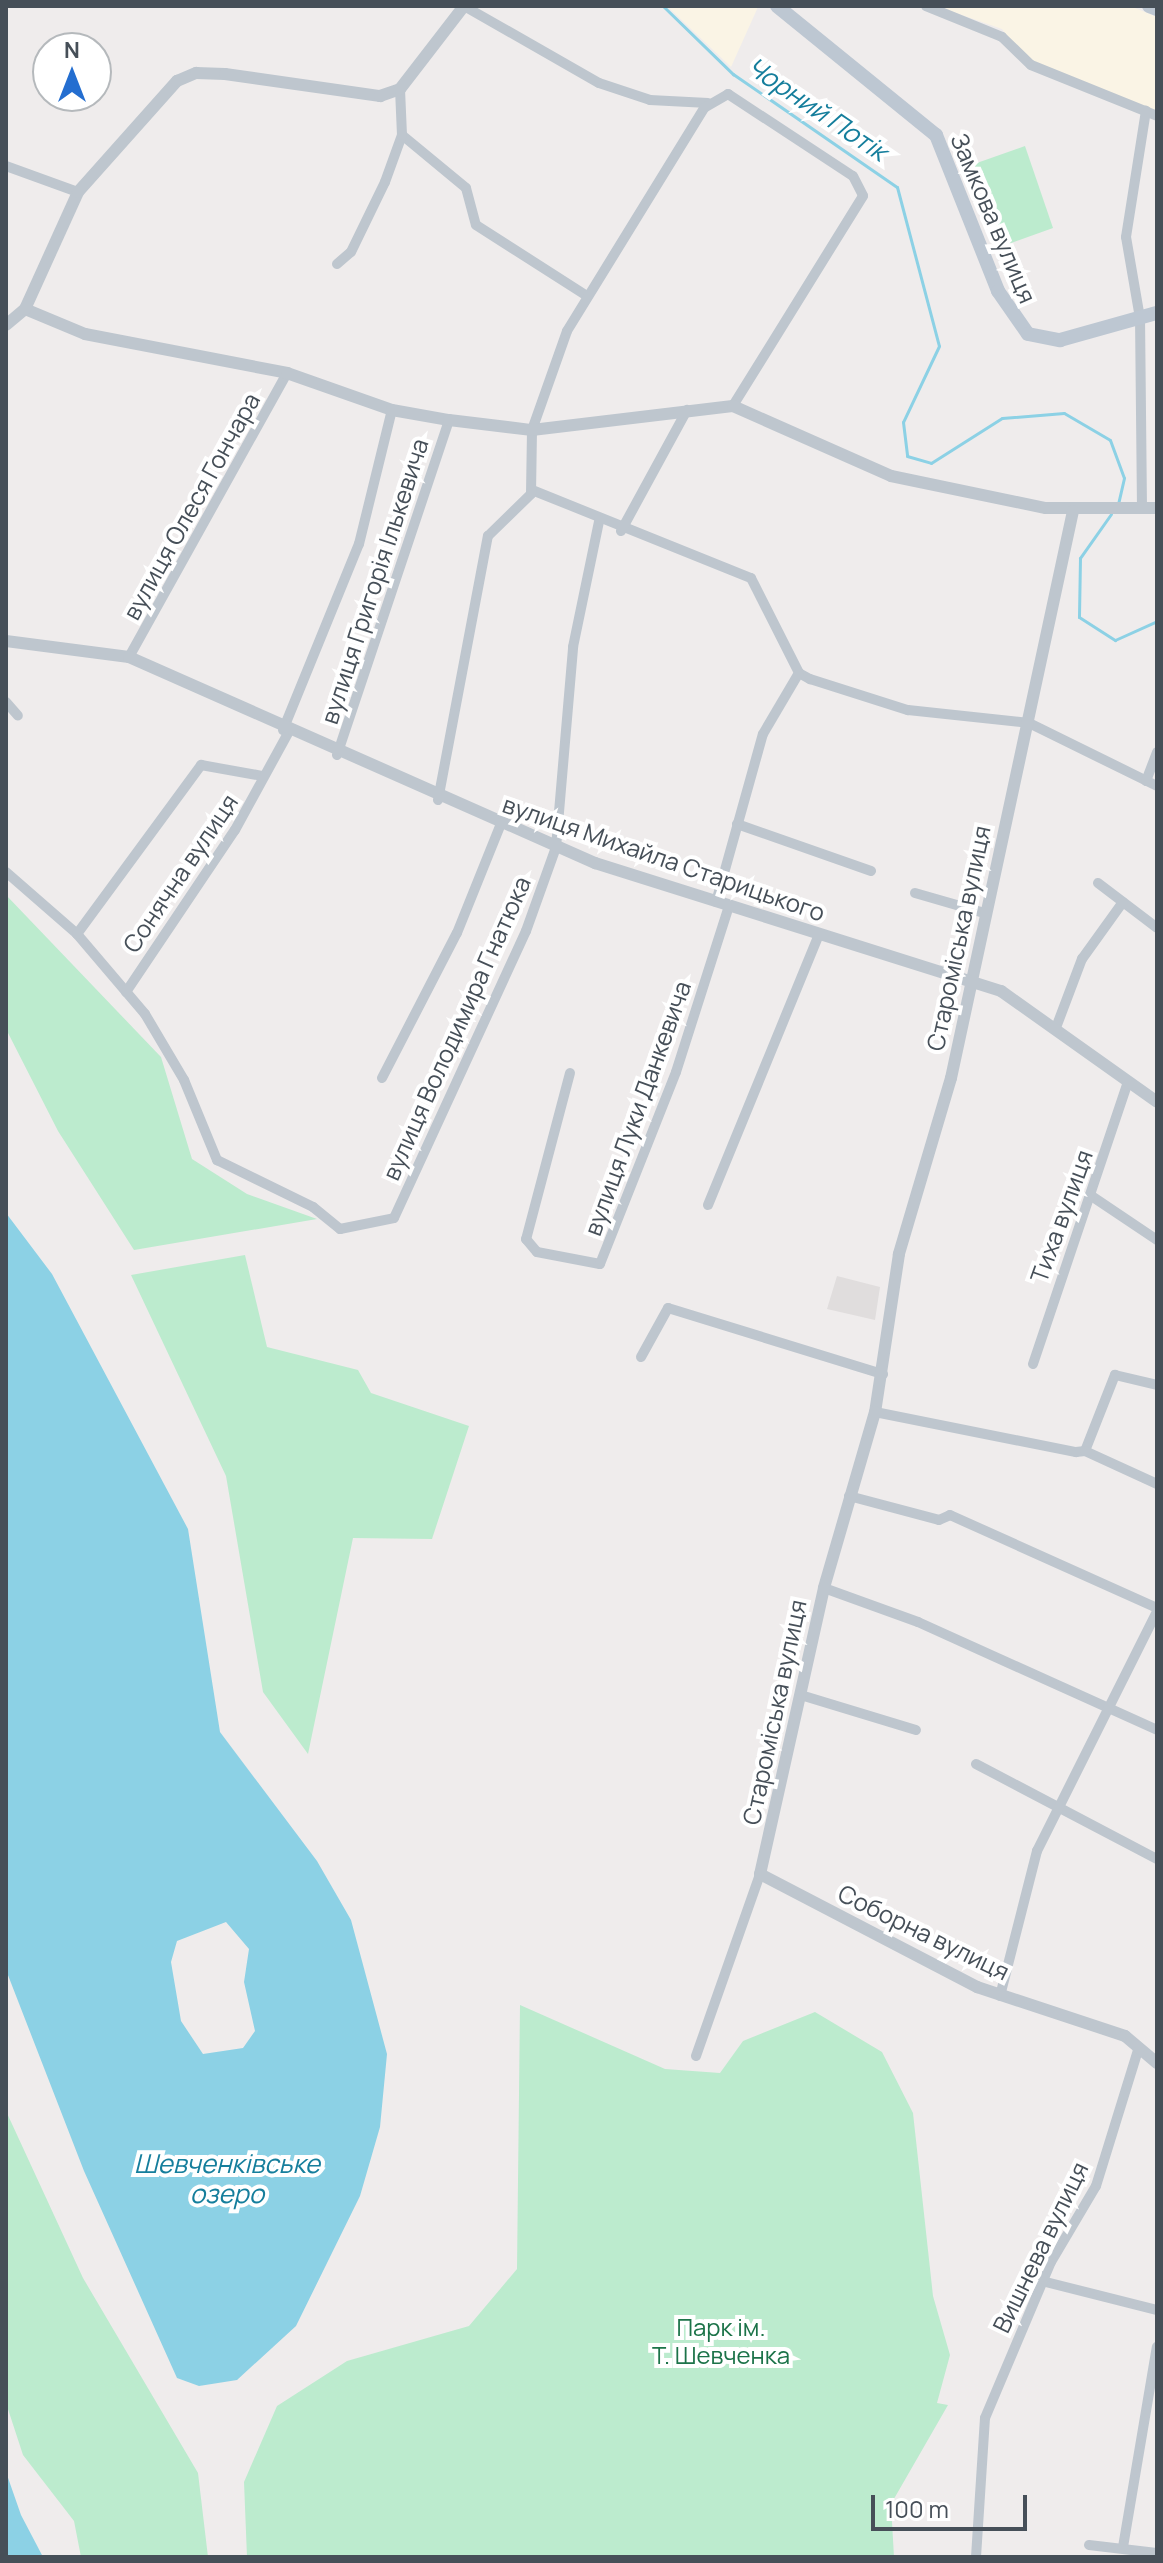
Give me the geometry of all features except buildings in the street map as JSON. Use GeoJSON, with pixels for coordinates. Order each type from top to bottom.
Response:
{"type":"FeatureCollection","features":[{"type":"Feature","properties":{"kind":"main road","name":"Замкова вулиця"},"geometry":{"type":"LineString","coordinates":[[777,6],[936,135],[998,291],[1028,334],[1060,340],[1157,313]]}},
{"type":"Feature","properties":{"kind":"main road"},"geometry":{"type":"LineString","coordinates":[[1149,6],[1157,9]]}},
{"type":"Feature","properties":{"kind":"street"},"geometry":{"type":"LineString","coordinates":[[6,325],[25,309],[78,192],[177,81],[196,73],[369,98],[400,89],[464,6],[599,83],[650,100],[708,103],[728,94],[853,176],[863,196],[733,406]]}},
{"type":"Feature","properties":{"kind":"street"},"geometry":{"type":"LineString","coordinates":[[926,6],[1002,37],[1031,65],[1157,116]]}},
{"type":"Feature","properties":{"kind":"street"},"geometry":{"type":"LineString","coordinates":[[337,264],[360,235],[402,135],[400,89]]}},
{"type":"Feature","properties":{"kind":"street"},"geometry":{"type":"LineString","coordinates":[[438,800],[488,536],[532,490],[532,430],[587,296],[708,103]]}},
{"type":"Feature","properties":{"kind":"street"},"geometry":{"type":"LineString","coordinates":[[1142,508],[1140,318],[1126,237],[1146,111]]}},
{"type":"Feature","properties":{"kind":"street"},"geometry":{"type":"LineString","coordinates":[[402,135],[466,188],[476,225],[587,296]]}},
{"type":"Feature","properties":{"kind":"street"},"geometry":{"type":"LineString","coordinates":[[6,166],[78,192]]}},
{"type":"Feature","properties":{"kind":"street"},"geometry":{"type":"LineString","coordinates":[[25,309],[85,334],[287,373],[392,410],[532,430],[733,406],[891,476],[1073,511],[1157,508]]}},
{"type":"Feature","properties":{"kind":"street","name":"вулиця Олеся Гончара"},"geometry":{"type":"LineString","coordinates":[[129,657],[287,373]]}},
{"type":"Feature","properties":{"kind":"street","name":"Сонячна вулиця"},"geometry":{"type":"LineString","coordinates":[[126,992],[235,830],[286,732],[359,544],[392,410]]}},
{"type":"Feature","properties":{"kind":"street"},"geometry":{"type":"LineString","coordinates":[[621,531],[687,410]]}},
{"type":"Feature","properties":{"kind":"street","name":"вулиця Григорія Ількевича"},"geometry":{"type":"LineString","coordinates":[[337,755],[449,420]]}},
{"type":"Feature","properties":{"kind":"street"},"geometry":{"type":"LineString","coordinates":[[532,490],[621,531],[712,557],[751,578],[799,673],[908,710],[1029,723],[1152,784],[1157,752]]}},
{"type":"Feature","properties":{"kind":"street","name":"Староміська вулиця"},"geometry":{"type":"LineString","coordinates":[[696,2056],[760,1874],[804,1696],[824,1588],[875,1412],[899,1254],[951,1078],[981,912],[1029,723],[1073,511]]}},
{"type":"Feature","properties":{"kind":"street","name":"вулиця Володимира Гнатюка"},"geometry":{"type":"LineString","coordinates":[[126,992],[184,1080],[217,1160],[313,1207],[340,1229],[394,1218],[526,931],[556,847],[573,647],[599,521]]}},
{"type":"Feature","properties":{"kind":"street","name":"вулиця Михайла Старицького"},"geometry":{"type":"LineString","coordinates":[[6,641],[129,657],[286,732],[500,826],[722,904],[1010,995],[1057,1025],[1157,1102]]}},
{"type":"Feature","properties":{"kind":"street","name":"вулиця Луки Данкевича"},"geometry":{"type":"LineString","coordinates":[[570,1073],[525,1229],[537,1252],[591,1265],[604,1256],[676,1072],[722,904],[737,824],[763,734],[799,673]]}},
{"type":"Feature","properties":{"kind":"street"},"geometry":{"type":"LineString","coordinates":[[6,702],[18,716]]}},
{"type":"Feature","properties":{"kind":"street"},"geometry":{"type":"LineString","coordinates":[[77,934],[201,765],[263,776]]}},
{"type":"Feature","properties":{"kind":"street"},"geometry":{"type":"LineString","coordinates":[[737,824],[871,871]]}},
{"type":"Feature","properties":{"kind":"street"},"geometry":{"type":"LineString","coordinates":[[382,1078],[444,960],[500,826]]}},
{"type":"Feature","properties":{"kind":"street"},"geometry":{"type":"LineString","coordinates":[[6,872],[77,934],[126,992]]}},
{"type":"Feature","properties":{"kind":"street"},"geometry":{"type":"LineString","coordinates":[[1098,883],[1157,928]]}},
{"type":"Feature","properties":{"kind":"street"},"geometry":{"type":"LineString","coordinates":[[915,893],[981,912]]}},
{"type":"Feature","properties":{"kind":"street"},"geometry":{"type":"LineString","coordinates":[[1057,1025],[1081,961],[1123,902]]}},
{"type":"Feature","properties":{"kind":"street"},"geometry":{"type":"LineString","coordinates":[[708,1205],[819,935]]}},
{"type":"Feature","properties":{"kind":"street","name":"Тиха вулиця"},"geometry":{"type":"LineString","coordinates":[[1033,1364],[1128,1082]]}},
{"type":"Feature","properties":{"kind":"street"},"geometry":{"type":"LineString","coordinates":[[1090,1195],[1157,1240]]}},
{"type":"Feature","properties":{"kind":"street"},"geometry":{"type":"LineString","coordinates":[[641,1357],[668,1308],[883,1374]]}},
{"type":"Feature","properties":{"kind":"street"},"geometry":{"type":"LineString","coordinates":[[1085,1451],[1115,1375],[1157,1385]]}},
{"type":"Feature","properties":{"kind":"street"},"geometry":{"type":"LineString","coordinates":[[875,1412],[1085,1451],[1157,1484]]}},
{"type":"Feature","properties":{"kind":"street"},"geometry":{"type":"LineString","coordinates":[[849,1496],[939,1520],[950,1515],[1157,1610],[1056,1807],[1032,1863],[1000,1996]]}},
{"type":"Feature","properties":{"kind":"street"},"geometry":{"type":"LineString","coordinates":[[824,1588],[1110,1706],[1157,1730]]}},
{"type":"Feature","properties":{"kind":"street"},"geometry":{"type":"LineString","coordinates":[[804,1696],[916,1730]]}},
{"type":"Feature","properties":{"kind":"street"},"geometry":{"type":"LineString","coordinates":[[976,1764],[1157,1859]]}},
{"type":"Feature","properties":{"kind":"street","name":"Соборна вулиця"},"geometry":{"type":"LineString","coordinates":[[760,1874],[1000,1996],[1125,2036],[1157,2063]]}},
{"type":"Feature","properties":{"kind":"street","name":"Вишнева вулиця"},"geometry":{"type":"LineString","coordinates":[[976,2557],[985,2418],[1042,2281],[1096,2186],[1138,2050]]}},
{"type":"Feature","properties":{"kind":"street"},"geometry":{"type":"LineString","coordinates":[[1042,2281],[1157,2310]]}},
{"type":"Feature","properties":{"kind":"street"},"geometry":{"type":"LineString","coordinates":[[1123,2547],[1157,2347]]}},
{"type":"Feature","properties":{"kind":"street"},"geometry":{"type":"LineString","coordinates":[[1089,2545],[1157,2553]]}},
{"type":"Feature","properties":{"kind":"shaded area"},"geometry":{"type":"Polygon","coordinates":[[[667,6],[756,6],[758,7],[731,67],[667,6]]]}},
{"type":"Feature","properties":{"kind":"shaded area"},"geometry":{"type":"Polygon","coordinates":[[[936,6],[1130,6],[1157,17],[1157,114],[1028,63],[1002,29],[936,6]]]}},
{"type":"Feature","properties":{"kind":"shaded area"},"geometry":{"type":"Polygon","coordinates":[[[837,1276],[880,1287],[875,1320],[827,1309],[837,1276]]]}},
{"type":"Feature","properties":{"kind":"green space"},"geometry":{"type":"Polygon","coordinates":[[[1025,146],[1053,228],[1003,246],[974,164],[1025,146]]]}},
{"type":"Feature","properties":{"kind":"green space"},"geometry":{"type":"Polygon","coordinates":[[[6,895],[161,1057],[192,1159],[247,1194],[317,1219],[134,1250],[58,1131],[6,1029],[6,895]]]}},
{"type":"Feature","properties":{"kind":"green space"},"geometry":{"type":"Polygon","coordinates":[[[245,1255],[267,1347],[358,1370],[371,1393],[469,1426],[432,1539],[353,1538],[308,1754],[263,1692],[226,1476],[131,1275],[245,1255]]]}},
{"type":"Feature","properties":{"kind":"green space","name":"Парк ім. Т. Шевченка"},"geometry":{"type":"Polygon","coordinates":[[[520,2005],[665,2069],[720,2073],[743,2041],[815,2012],[882,2052],[913,2113],[933,2296],[950,2355],[937,2403],[948,2405],[891,2504],[894,2557],[247,2557],[244,2482],[277,2406],[347,2361],[469,2326],[517,2269],[520,2005]]]}},
{"type":"Feature","properties":{"kind":"green space"},"geometry":{"type":"Polygon","coordinates":[[[6,2111],[83,2278],[198,2473],[208,2557],[81,2557],[74,2521],[23,2455],[6,2403],[6,2111]]]}},
{"type":"Feature","properties":{"kind":"water","name":"Шевченківське озеро"},"geometry":{"type":"Polygon","coordinates":[[[6,1213],[52,1274],[188,1529],[220,1732],[317,1861],[351,1920],[387,2054],[380,2127],[360,2196],[296,2326],[237,2380],[199,2386],[177,2378],[84,2171],[6,1970],[6,1213]],[[226,1922],[177,1941],[171,1962],[181,2021],[203,2054],[243,2048],[255,2031],[244,1982],[249,1949],[226,1922]]]}},
{"type":"Feature","properties":{"kind":"water"},"geometry":{"type":"Polygon","coordinates":[[[6,2472],[21,2515],[43,2557],[6,2557],[6,2472]]]}},
{"type":"Feature","properties":{"kind":"waterway","name":"Чорний Потік"},"geometry":{"type":"LineString","coordinates":[[663,6],[733,74],[897,187],[939,346],[903,422],[907,456],[931,463],[1002,418],[1064,413],[1110,440],[1124,478],[1118,504]]}},
{"type":"Feature","properties":{"kind":"waterway","name":"Чорний Потік"},"geometry":{"type":"LineString","coordinates":[[1111,514],[1080,558],[1079,617],[1115,640],[1157,621]]}}]}
